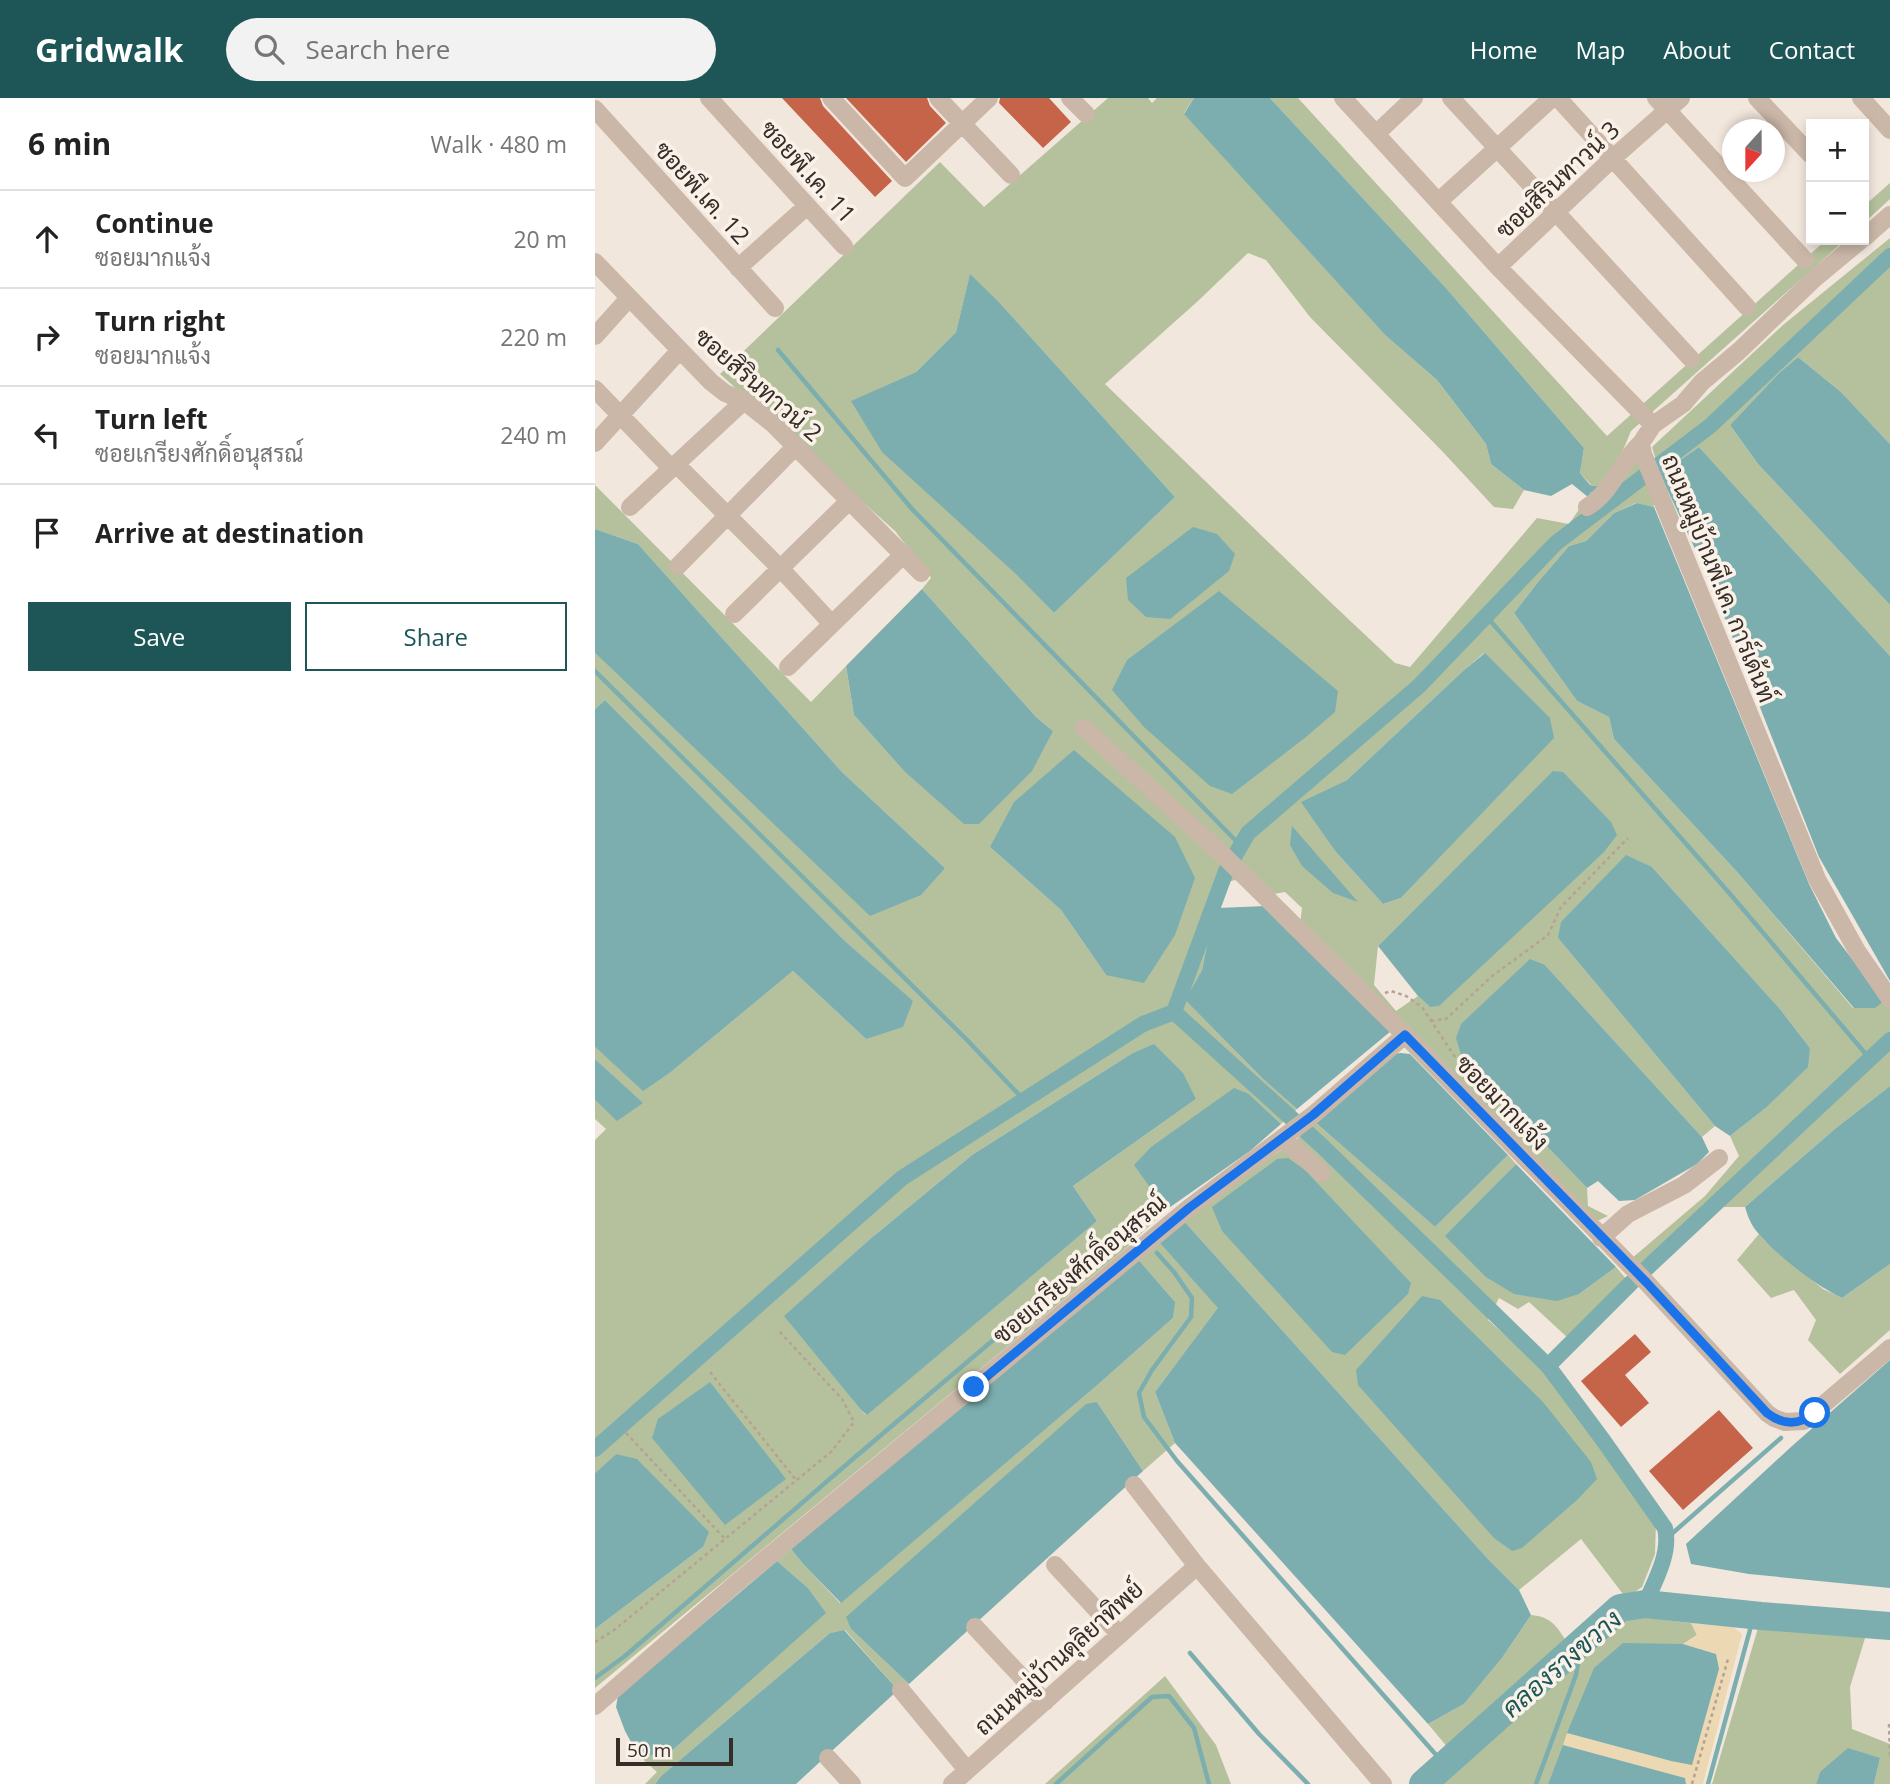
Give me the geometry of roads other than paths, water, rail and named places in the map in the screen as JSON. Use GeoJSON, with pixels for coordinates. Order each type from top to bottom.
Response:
{"type":"FeatureCollection","features":[{"type":"Feature","properties":{"kind":"street","name":"ซอยพี.เค. 11"},"geometry":{"type":"LineString","coordinates":[[709,98],[844,246]]}},
{"type":"Feature","properties":{"kind":"street"},"geometry":{"type":"LineString","coordinates":[[831,98],[905,178],[989,98]]}},
{"type":"Feature","properties":{"kind":"street"},"geometry":{"type":"LineString","coordinates":[[938,98],[1011,175]]}},
{"type":"Feature","properties":{"kind":"street"},"geometry":{"type":"LineString","coordinates":[[1070,98],[1086,114]]}},
{"type":"Feature","properties":{"kind":"street"},"geometry":{"type":"LineString","coordinates":[[1343,98],[1498,267],[1653,425]]}},
{"type":"Feature","properties":{"kind":"street"},"geometry":{"type":"LineString","coordinates":[[1377,133],[1415,98]]}},
{"type":"Feature","properties":{"kind":"street"},"geometry":{"type":"LineString","coordinates":[[1451,98],[1691,359]]}},
{"type":"Feature","properties":{"kind":"street"},"geometry":{"type":"LineString","coordinates":[[1438,202],[1555,98],[1613,158],[1747,307]]}},
{"type":"Feature","properties":{"kind":"street","name":"ซอยสิรินทาวน์ 3"},"geometry":{"type":"LineString","coordinates":[[1498,267],[1613,158],[1661,104],[1681,98]]}},
{"type":"Feature","properties":{"kind":"street"},"geometry":{"type":"LineString","coordinates":[[1757,98],[1806,150]]}},
{"type":"Feature","properties":{"kind":"street"},"geometry":{"type":"LineString","coordinates":[[1861,98],[1890,130]]}},
{"type":"Feature","properties":{"kind":"street"},"geometry":{"type":"LineString","coordinates":[[1661,104],[1805,260]]}},
{"type":"Feature","properties":{"kind":"street","name":"ซอยพี.เค. 12"},"geometry":{"type":"LineString","coordinates":[[595,109],[775,308]]}},
{"type":"Feature","properties":{"kind":"street"},"geometry":{"type":"LineString","coordinates":[[738,268],[807,206]]}},
{"type":"Feature","properties":{"kind":"street","name":"ถนนหมู่บ้านพี.เค. การ์เด้นท์"},"geometry":{"type":"LineString","coordinates":[[1869,234],[1890,215]]}},
{"type":"Feature","properties":{"kind":"street","name":"ถนนหมู่บ้านพี.เค. การ์เด้นท์"},"geometry":{"type":"LineString","coordinates":[[1856,245],[1702,382],[1683,404],[1653,425],[1644,436],[1642,448],[1817,879],[1857,951],[1890,999]]}},
{"type":"Feature","properties":{"kind":"street","name":"ซอยสิรินทาวน์ 2"},"geometry":{"type":"LineString","coordinates":[[595,262],[711,382],[725,393],[744,401],[773,424],[921,573]]}},
{"type":"Feature","properties":{"kind":"street"},"geometry":{"type":"LineString","coordinates":[[595,336],[629,298]]}},
{"type":"Feature","properties":{"kind":"street"},"geometry":{"type":"LineString","coordinates":[[595,443],[680,350]]}},
{"type":"Feature","properties":{"kind":"street"},"geometry":{"type":"LineString","coordinates":[[595,389],[781,569],[831,623]]}},
{"type":"Feature","properties":{"kind":"street"},"geometry":{"type":"LineString","coordinates":[[630,507],[744,401]]}},
{"type":"Feature","properties":{"kind":"street"},"geometry":{"type":"LineString","coordinates":[[678,566],[796,446]]}},
{"type":"Feature","properties":{"kind":"street"},"geometry":{"type":"LineString","coordinates":[[1587,507],[1601,497],[1629,455],[1642,448]]}},
{"type":"Feature","properties":{"kind":"street"},"geometry":{"type":"LineString","coordinates":[[734,614],[849,500]]}},
{"type":"Feature","properties":{"kind":"street"},"geometry":{"type":"LineString","coordinates":[[788,667],[904,554]]}},
{"type":"Feature","properties":{"kind":"street","name":"ซอยมากแจ้ง"},"geometry":{"type":"LineString","coordinates":[[1084,728],[1221,853],[1405,1035],[1647,1283],[1774,1419],[1804,1422],[1890,1349]]}},
{"type":"Feature","properties":{"kind":"street","name":"ซอยเกรียงศักดิ์อนุสรณ์"},"geometry":{"type":"LineString","coordinates":[[595,1706],[733,1586],[1189,1208],[1313,1115],[1405,1035]]}},
{"type":"Feature","properties":{"kind":"street"},"geometry":{"type":"LineString","coordinates":[[1286,1135],[1322,1174]]}},
{"type":"Feature","properties":{"kind":"street"},"geometry":{"type":"LineString","coordinates":[[1601,1238],[1628,1214],[1684,1185],[1719,1158]]}},
{"type":"Feature","properties":{"kind":"street"},"geometry":{"type":"LineString","coordinates":[[1134,1485],[1197,1566],[1383,1784]]}},
{"type":"Feature","properties":{"kind":"street"},"geometry":{"type":"LineString","coordinates":[[1055,1565],[1120,1635]]}},
{"type":"Feature","properties":{"kind":"street","name":"ถนนหมู่บ้านดุลิยาทิพย์"},"geometry":{"type":"LineString","coordinates":[[952,1784],[1197,1566]]}},
{"type":"Feature","properties":{"kind":"street"},"geometry":{"type":"LineString","coordinates":[[975,1627],[1045,1702]]}},
{"type":"Feature","properties":{"kind":"street"},"geometry":{"type":"LineString","coordinates":[[901,1690],[967,1770]]}},
{"type":"Feature","properties":{"kind":"street"},"geometry":{"type":"LineString","coordinates":[[828,1758],[852,1784]]}},
{"type":"Feature","properties":{"kind":"water"},"geometry":{"type":"Polygon","coordinates":[[[1194,98],[1270,98],[1446,288],[1584,448],[1580,473],[1590,485],[1602,487],[1601,489],[1591,492],[1588,497],[1572,484],[1551,496],[1524,490],[1491,464],[1486,444],[1437,380],[1385,335],[1184,114],[1194,98]]]}},
{"type":"Feature","properties":{"kind":"water"},"geometry":{"type":"Polygon","coordinates":[[[970,274],[999,302],[1175,497],[1054,613],[1017,575],[882,452],[851,401],[916,372],[956,332],[970,274]]]}},
{"type":"Feature","properties":{"kind":"water"},"geometry":{"type":"Polygon","coordinates":[[[1798,357],[1841,392],[1890,444],[1890,605],[1758,464],[1730,425],[1779,373],[1798,357]]]}},
{"type":"Feature","properties":{"kind":"water"},"geometry":{"type":"Polygon","coordinates":[[[1699,447],[1890,656],[1890,981],[1819,857],[1711,583],[1660,474],[1699,447]]]}},
{"type":"Feature","properties":{"kind":"water"},"geometry":{"type":"Polygon","coordinates":[[[1637,503],[1654,507],[1809,884],[1836,938],[1884,1001],[1875,1008],[1854,1008],[1738,873],[1614,739],[1609,717],[1577,701],[1514,613],[1569,546],[1586,541],[1614,513],[1637,503]]]}},
{"type":"Feature","properties":{"kind":"water"},"geometry":{"type":"Polygon","coordinates":[[[1193,527],[1217,534],[1235,554],[1229,571],[1170,619],[1146,617],[1128,600],[1126,578],[1193,527]]]}},
{"type":"Feature","properties":{"kind":"water"},"geometry":{"type":"Polygon","coordinates":[[[595,529],[638,544],[842,772],[945,868],[921,895],[870,916],[595,653],[595,529]]]}},
{"type":"Feature","properties":{"kind":"water"},"geometry":{"type":"Polygon","coordinates":[[[922,589],[1036,717],[1053,731],[1032,771],[979,824],[964,824],[903,770],[854,715],[846,666],[922,589]]]}},
{"type":"Feature","properties":{"kind":"water"},"geometry":{"type":"Polygon","coordinates":[[[1219,591],[1338,691],[1335,712],[1232,794],[1210,786],[1144,727],[1112,690],[1127,660],[1219,591]]]}},
{"type":"Feature","properties":{"kind":"water"},"geometry":{"type":"Polygon","coordinates":[[[1485,653],[1550,718],[1554,738],[1401,898],[1383,904],[1335,851],[1301,802],[1347,780],[1485,653]]]}},
{"type":"Feature","properties":{"kind":"water"},"geometry":{"type":"Polygon","coordinates":[[[605,700],[845,941],[913,1001],[903,1027],[866,1039],[793,971],[671,1072],[643,1091],[595,1047],[595,709],[605,700]]]}},
{"type":"Feature","properties":{"kind":"water"},"geometry":{"type":"Polygon","coordinates":[[[1074,750],[1175,837],[1195,878],[1175,935],[1144,983],[1106,975],[1061,910],[990,847],[1014,802],[1074,750]]]}},
{"type":"Feature","properties":{"kind":"water"},"geometry":{"type":"Polygon","coordinates":[[[1553,771],[1563,772],[1611,822],[1617,835],[1604,852],[1439,1006],[1430,1007],[1378,946],[1553,771]]]}},
{"type":"Feature","properties":{"kind":"water"},"geometry":{"type":"Polygon","coordinates":[[[1292,826],[1358,902],[1333,893],[1302,866],[1290,845],[1292,826]]]}},
{"type":"Feature","properties":{"kind":"water"},"geometry":{"type":"Polygon","coordinates":[[[1626,855],[1652,867],[1780,1009],[1810,1048],[1808,1067],[1767,1107],[1730,1136],[1715,1126],[1558,938],[1561,922],[1626,855]]]}},
{"type":"Feature","properties":{"kind":"water"},"geometry":{"type":"Polygon","coordinates":[[[1265,906],[1391,1031],[1297,1109],[1263,1079],[1185,1000],[1202,970],[1211,925],[1218,908],[1265,906]]]}},
{"type":"Feature","properties":{"kind":"water"},"geometry":{"type":"Polygon","coordinates":[[[1530,959],[1545,965],[1702,1137],[1709,1152],[1697,1164],[1635,1200],[1619,1201],[1598,1181],[1587,1188],[1462,1058],[1456,1038],[1461,1024],[1530,959]]]}},
{"type":"Feature","properties":{"kind":"water"},"geometry":{"type":"Polygon","coordinates":[[[1154,1044],[1183,1073],[1196,1099],[1073,1186],[1097,1221],[867,1415],[784,1316],[870,1239],[972,1155],[1131,1054],[1154,1044]]]}},
{"type":"Feature","properties":{"kind":"water"},"geometry":{"type":"Polygon","coordinates":[[[1392,1054],[1410,1054],[1508,1155],[1435,1227],[1315,1122],[1392,1054]]]}},
{"type":"Feature","properties":{"kind":"water"},"geometry":{"type":"Polygon","coordinates":[[[595,1059],[643,1103],[617,1121],[595,1100],[595,1059]]]}},
{"type":"Feature","properties":{"kind":"water"},"geometry":{"type":"Polygon","coordinates":[[[1890,1086],[1890,1264],[1842,1298],[1807,1277],[1771,1247],[1754,1228],[1745,1207],[1836,1128],[1890,1086]]]}},
{"type":"Feature","properties":{"kind":"water"},"geometry":{"type":"Polygon","coordinates":[[[1234,1088],[1249,1094],[1281,1124],[1250,1151],[1166,1210],[1134,1165],[1151,1147],[1234,1088]]]}},
{"type":"Feature","properties":{"kind":"water"},"geometry":{"type":"Polygon","coordinates":[[[1288,1158],[1305,1170],[1411,1283],[1408,1294],[1345,1355],[1332,1352],[1222,1231],[1212,1207],[1277,1159],[1288,1158]]]}},
{"type":"Feature","properties":{"kind":"water"},"geometry":{"type":"Polygon","coordinates":[[[1516,1164],[1616,1267],[1579,1294],[1557,1301],[1514,1294],[1486,1277],[1445,1236],[1516,1164]]]}},
{"type":"Feature","properties":{"kind":"water"},"geometry":{"type":"Polygon","coordinates":[[[1183,1220],[1488,1559],[1519,1590],[1531,1615],[1502,1658],[1464,1704],[1428,1724],[1175,1443],[1155,1392],[1218,1308],[1158,1241],[1183,1220]]]}},
{"type":"Feature","properties":{"kind":"water"},"geometry":{"type":"Polygon","coordinates":[[[1137,1258],[1175,1302],[1173,1318],[841,1603],[791,1549],[1137,1258]]]}},
{"type":"Feature","properties":{"kind":"water"},"geometry":{"type":"Polygon","coordinates":[[[1422,1296],[1440,1300],[1543,1402],[1591,1462],[1597,1479],[1522,1548],[1512,1551],[1494,1538],[1358,1385],[1356,1370],[1422,1296]]]}},
{"type":"Feature","properties":{"kind":"water"},"geometry":{"type":"Polygon","coordinates":[[[1890,1360],[1890,1588],[1749,1574],[1691,1564],[1686,1544],[1890,1360]]]}},
{"type":"Feature","properties":{"kind":"water"},"geometry":{"type":"Polygon","coordinates":[[[710,1382],[786,1479],[725,1525],[652,1438],[658,1419],[710,1382]]]}},
{"type":"Feature","properties":{"kind":"water"},"geometry":{"type":"Polygon","coordinates":[[[1097,1402],[1143,1471],[909,1684],[851,1629],[846,1617],[1086,1404],[1097,1402]]]}},
{"type":"Feature","properties":{"kind":"water"},"geometry":{"type":"Polygon","coordinates":[[[616,1454],[637,1459],[709,1532],[703,1547],[595,1629],[595,1473],[616,1454]]]}},
{"type":"Feature","properties":{"kind":"water"},"geometry":{"type":"Polygon","coordinates":[[[777,1561],[808,1588],[826,1613],[666,1756],[638,1755],[616,1707],[618,1696],[777,1561]]]}},
{"type":"Feature","properties":{"kind":"water"},"geometry":{"type":"Polygon","coordinates":[[[844,1630],[898,1690],[796,1784],[655,1784],[661,1776],[830,1633],[844,1630]]]}},
{"type":"Feature","properties":{"kind":"water"},"geometry":{"type":"Polygon","coordinates":[[[1623,1643],[1683,1644],[1716,1654],[1719,1669],[1692,1765],[1567,1733],[1594,1668],[1623,1643]]]}},
{"type":"Feature","properties":{"kind":"water"},"geometry":{"type":"Polygon","coordinates":[[[1563,1745],[1685,1778],[1686,1784],[1548,1784],[1563,1745]]]}},
{"type":"Feature","properties":{"kind":"water"},"geometry":{"type":"Polygon","coordinates":[[[1848,1748],[1880,1758],[1874,1784],[1816,1784],[1820,1772],[1848,1748]]]}},
{"type":"Feature","properties":{"kind":"waterway"},"geometry":{"type":"LineString","coordinates":[[1174,1012],[1226,871],[1248,833],[1419,686],[1556,543],[1710,426],[1890,256]]}},
{"type":"Feature","properties":{"kind":"waterway"},"geometry":{"type":"LineString","coordinates":[[778,350],[912,509],[1241,846]]}},
{"type":"Feature","properties":{"kind":"waterway"},"geometry":{"type":"LineString","coordinates":[[1486,616],[1731,895],[1870,1059]]}},
{"type":"Feature","properties":{"kind":"waterway"},"geometry":{"type":"LineString","coordinates":[[595,671],[968,1041],[1024,1100]]}},
{"type":"Feature","properties":{"kind":"waterway"},"geometry":{"type":"LineString","coordinates":[[595,1449],[902,1178],[1143,1024],[1174,1012],[1321,1145],[1548,1366],[1665,1528],[1664,1557],[1645,1604]]}},
{"type":"Feature","properties":{"kind":"waterway"},"geometry":{"type":"LineString","coordinates":[[1548,1366],[1631,1283],[1890,1040]]}},
{"type":"Feature","properties":{"kind":"waterway"},"geometry":{"type":"LineString","coordinates":[[595,1678],[625,1656],[1149,1208]]}},
{"type":"Feature","properties":{"kind":"waterway"},"geometry":{"type":"LineString","coordinates":[[1131,1223],[1138,1232]]}},
{"type":"Feature","properties":{"kind":"waterway"},"geometry":{"type":"LineString","coordinates":[[1157,1253],[1192,1298],[1191,1317],[1152,1370],[1139,1393],[1144,1417],[1177,1461],[1445,1765]]}},
{"type":"Feature","properties":{"kind":"waterway"},"geometry":{"type":"LineString","coordinates":[[1667,1538],[1781,1438]]}},
{"type":"Feature","properties":{"kind":"waterway","name":"คลองรางขวาง"},"geometry":{"type":"LineString","coordinates":[[1423,1784],[1620,1608],[1645,1604],[1890,1626]]}},
{"type":"Feature","properties":{"kind":"waterway"},"geometry":{"type":"LineString","coordinates":[[1708,1784],[1754,1615]]}},
{"type":"Feature","properties":{"kind":"waterway"},"geometry":{"type":"LineString","coordinates":[[1536,1784],[1576,1675],[1581,1644]]}},
{"type":"Feature","properties":{"kind":"waterway"},"geometry":{"type":"LineString","coordinates":[[1190,1653],[1259,1734],[1308,1784]]}},
{"type":"Feature","properties":{"kind":"waterway"},"geometry":{"type":"LineString","coordinates":[[1056,1784],[1152,1697],[1169,1696],[1194,1728],[1209,1784]]}}]}
